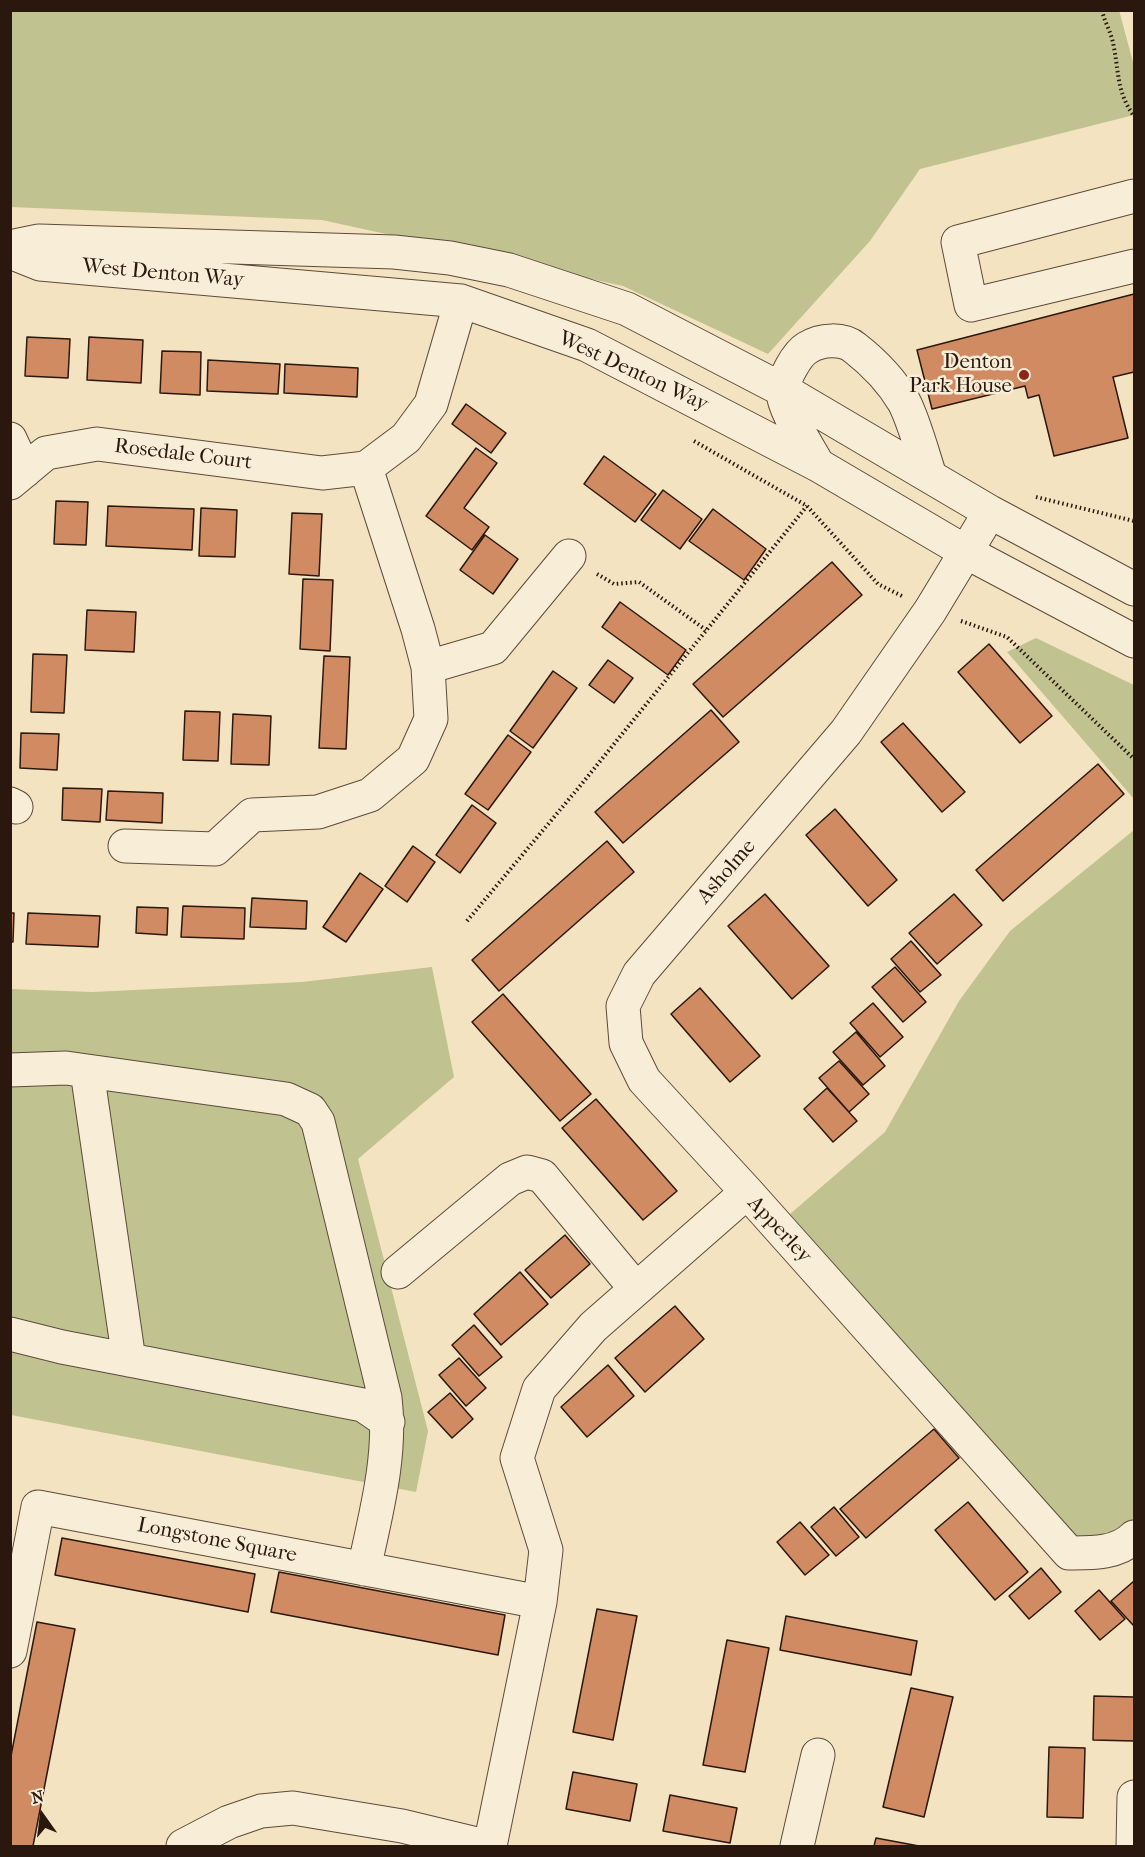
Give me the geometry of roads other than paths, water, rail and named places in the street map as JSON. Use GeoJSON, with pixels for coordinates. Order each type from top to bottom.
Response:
{"type":"FeatureCollection","features":[{"type":"Feature","properties":{"kind":"street"},"geometry":{"type":"LineString","coordinates":[[1134,196],[958,242],[971,305],[1134,266]]}},
{"type":"Feature","properties":{"kind":"street","name":"West Denton Way"},"geometry":{"type":"LineString","coordinates":[[10,247],[39,241],[394,252],[450,258],[509,270],[627,309],[783,390],[990,512],[1134,590]]}},
{"type":"Feature","properties":{"kind":"street","name":"West Denton Way"},"geometry":{"type":"LineString","coordinates":[[10,252],[39,264],[461,301],[587,345],[818,465],[966,552],[1134,641]]}},
{"type":"Feature","properties":{"kind":"street"},"geometry":{"type":"LineString","coordinates":[[125,846],[215,849],[252,815],[318,812],[370,795],[413,759],[430,719],[428,667],[366,468],[406,438],[431,404],[461,301]]}},
{"type":"Feature","properties":{"kind":"street"},"geometry":{"type":"LineString","coordinates":[[818,465],[785,404],[783,390],[791,367],[806,348],[825,342],[842,341],[853,346],[878,369],[904,402],[930,476]]}},
{"type":"Feature","properties":{"kind":"street"},"geometry":{"type":"LineString","coordinates":[[10,439],[18,477]]}},
{"type":"Feature","properties":{"kind":"street","name":"Rosedale Court"},"geometry":{"type":"LineString","coordinates":[[18,477],[46,453],[97,444],[322,473],[366,468]]}},
{"type":"Feature","properties":{"kind":"street","name":"Asholme"},"geometry":{"type":"LineString","coordinates":[[747,1192],[644,1080],[626,1043],[623,1006],[639,975],[846,732],[930,611],[990,512]]}},
{"type":"Feature","properties":{"kind":"street"},"geometry":{"type":"LineString","coordinates":[[428,667],[493,648],[569,556]]}},
{"type":"Feature","properties":{"kind":"street"},"geometry":{"type":"LineString","coordinates":[[10,1070],[66,1068],[286,1099],[310,1110],[318,1122],[385,1398],[388,1422],[380,1495],[364,1569]]}},
{"type":"Feature","properties":{"kind":"street"},"geometry":{"type":"LineString","coordinates":[[87,1071],[129,1360]]}},
{"type":"Feature","properties":{"kind":"street"},"geometry":{"type":"LineString","coordinates":[[398,1272],[510,1179],[527,1172],[542,1176],[636,1289]]}},
{"type":"Feature","properties":{"kind":"street","name":"Apperley"},"geometry":{"type":"LineString","coordinates":[[540,1602],[546,1550],[517,1458],[539,1389],[593,1327],[747,1192],[1069,1553],[1098,1553],[1127,1544],[1134,1538]]}},
{"type":"Feature","properties":{"kind":"street"},"geometry":{"type":"LineString","coordinates":[[10,1334],[62,1347],[363,1405],[388,1422]]}},
{"type":"Feature","properties":{"kind":"street","name":"Longstone Square"},"geometry":{"type":"LineString","coordinates":[[10,1651],[38,1507],[540,1602]]}},
{"type":"Feature","properties":{"kind":"street"},"geometry":{"type":"LineString","coordinates":[[490,1846],[540,1602]]}},
{"type":"Feature","properties":{"kind":"street"},"geometry":{"type":"LineString","coordinates":[[797,1846],[818,1755]]}},
{"type":"Feature","properties":{"kind":"street"},"geometry":{"type":"LineString","coordinates":[[1133,1846],[1134,1797]]}},
{"type":"Feature","properties":{"kind":"street"},"geometry":{"type":"LineString","coordinates":[[183,1846],[229,1822],[261,1811],[293,1808],[402,1826],[485,1846]]}},
{"type":"Feature","properties":{"kind":"place","name":"Denton Park House"},"geometry":{"type":"Point","coordinates":[1024,375]}}]}
